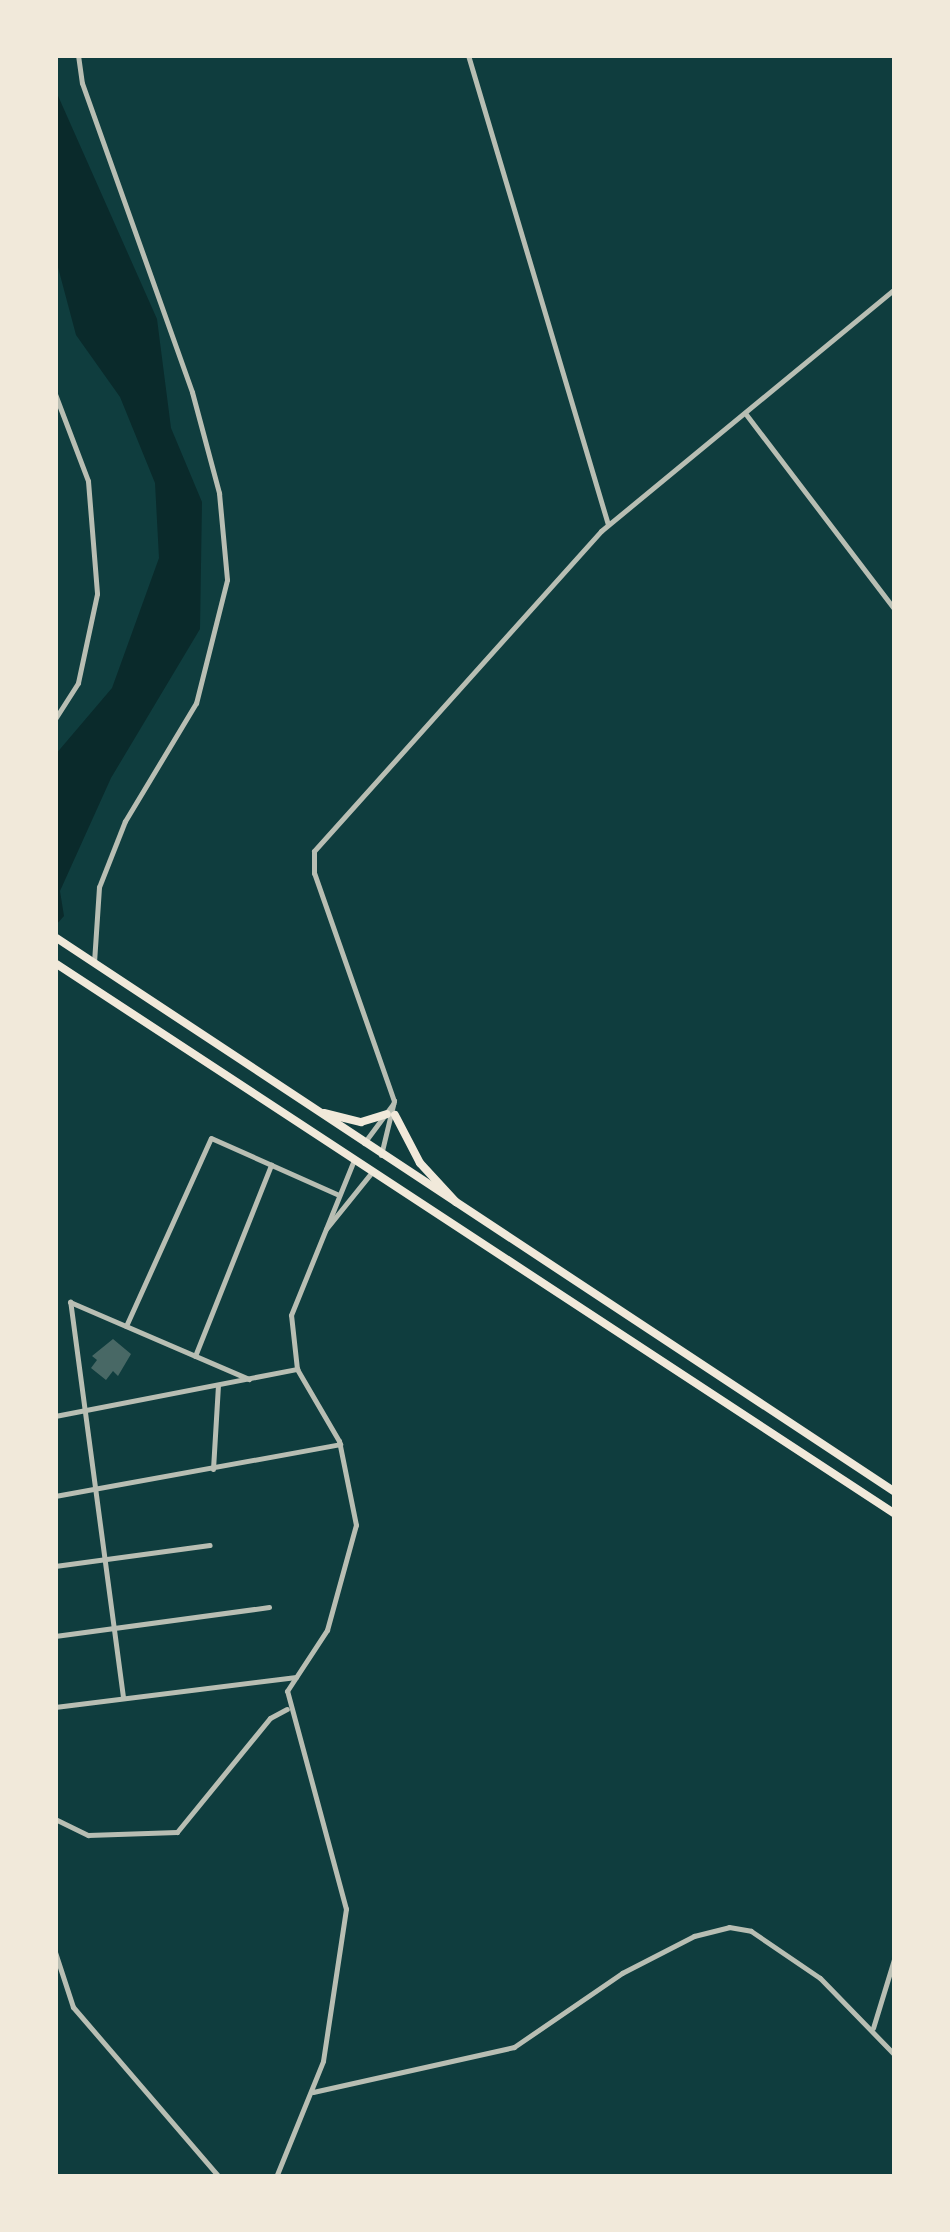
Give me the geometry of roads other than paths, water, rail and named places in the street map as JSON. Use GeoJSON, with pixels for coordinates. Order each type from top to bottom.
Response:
{"type":"FeatureCollection","features":[{"type":"Feature","properties":{"kind":"highway"},"geometry":{"type":"LineString","coordinates":[[55,937],[895,1492]]}},
{"type":"Feature","properties":{"kind":"highway"},"geometry":{"type":"LineString","coordinates":[[55,963],[895,1514]]}},
{"type":"Feature","properties":{"kind":"highway"},"geometry":{"type":"LineString","coordinates":[[316,1112],[361,1122],[391,1115],[420,1162],[466,1212]]}},
{"type":"Feature","properties":{"kind":"highway"},"geometry":{"type":"LineString","coordinates":[[354,1160],[364,1144]]}},
{"type":"Feature","properties":{"kind":"highway"},"geometry":{"type":"LineString","coordinates":[[372,1172],[381,1155]]}},
{"type":"Feature","properties":{"kind":"street"},"geometry":{"type":"LineString","coordinates":[[78,55],[82,84],[192,392],[219,493],[227,580],[216,645],[196,704],[125,821],[99,887],[94,962]]}},
{"type":"Feature","properties":{"kind":"street"},"geometry":{"type":"LineString","coordinates":[[468,55],[608,525]]}},
{"type":"Feature","properties":{"kind":"street"},"geometry":{"type":"LineString","coordinates":[[381,1155],[394,1101],[314,873],[314,850],[608,525],[895,289]]}},
{"type":"Feature","properties":{"kind":"street"},"geometry":{"type":"LineString","coordinates":[[55,394],[88,482],[98,594],[78,683],[55,720]]}},
{"type":"Feature","properties":{"kind":"street"},"geometry":{"type":"LineString","coordinates":[[745,413],[895,610]]}},
{"type":"Feature","properties":{"kind":"street"},"geometry":{"type":"LineString","coordinates":[[364,1144],[391,1115]]}},
{"type":"Feature","properties":{"kind":"street"},"geometry":{"type":"LineString","coordinates":[[126,1326],[210,1138],[339,1196]]}},
{"type":"Feature","properties":{"kind":"street"},"geometry":{"type":"LineString","coordinates":[[276,2177],[313,2092],[346,1910],[288,1709],[287,1690],[327,1630],[349,1568],[356,1526],[340,1444],[297,1368],[290,1316],[354,1160]]}},
{"type":"Feature","properties":{"kind":"street"},"geometry":{"type":"LineString","coordinates":[[195,1356],[271,1164]]}},
{"type":"Feature","properties":{"kind":"street"},"geometry":{"type":"LineString","coordinates":[[322,1236],[372,1172]]}},
{"type":"Feature","properties":{"kind":"street"},"geometry":{"type":"LineString","coordinates":[[123,1697],[92,1492],[70,1302],[249,1379]]}},
{"type":"Feature","properties":{"kind":"street"},"geometry":{"type":"LineString","coordinates":[[55,1416],[297,1368]]}},
{"type":"Feature","properties":{"kind":"street"},"geometry":{"type":"LineString","coordinates":[[214,1470],[218,1385]]}},
{"type":"Feature","properties":{"kind":"street"},"geometry":{"type":"LineString","coordinates":[[55,1496],[340,1444]]}},
{"type":"Feature","properties":{"kind":"street"},"geometry":{"type":"LineString","coordinates":[[55,1566],[210,1544]]}},
{"type":"Feature","properties":{"kind":"street"},"geometry":{"type":"LineString","coordinates":[[55,1636],[269,1607]]}},
{"type":"Feature","properties":{"kind":"street"},"geometry":{"type":"LineString","coordinates":[[55,1707],[296,1677]]}},
{"type":"Feature","properties":{"kind":"street"},"geometry":{"type":"LineString","coordinates":[[55,1819],[88,1835],[177,1832],[270,1718],[288,1709]]}},
{"type":"Feature","properties":{"kind":"street"},"geometry":{"type":"LineString","coordinates":[[313,2092],[514,2047],[622,1974],[713,1929],[762,1938],[848,2000],[895,2056]]}},
{"type":"Feature","properties":{"kind":"street"},"geometry":{"type":"LineString","coordinates":[[55,1952],[73,2006],[219,2177]]}},
{"type":"Feature","properties":{"kind":"street"},"geometry":{"type":"LineString","coordinates":[[873,2028],[895,1956]]}},
{"type":"Feature","properties":{"kind":"water"},"geometry":{"type":"Polygon","coordinates":[[[55,89],[157,319],[171,428],[202,502],[200,629],[111,778],[60,891],[64,916],[55,926],[55,755],[112,688],[159,558],[155,483],[120,397],[76,335],[55,256],[55,89]]]}}]}
